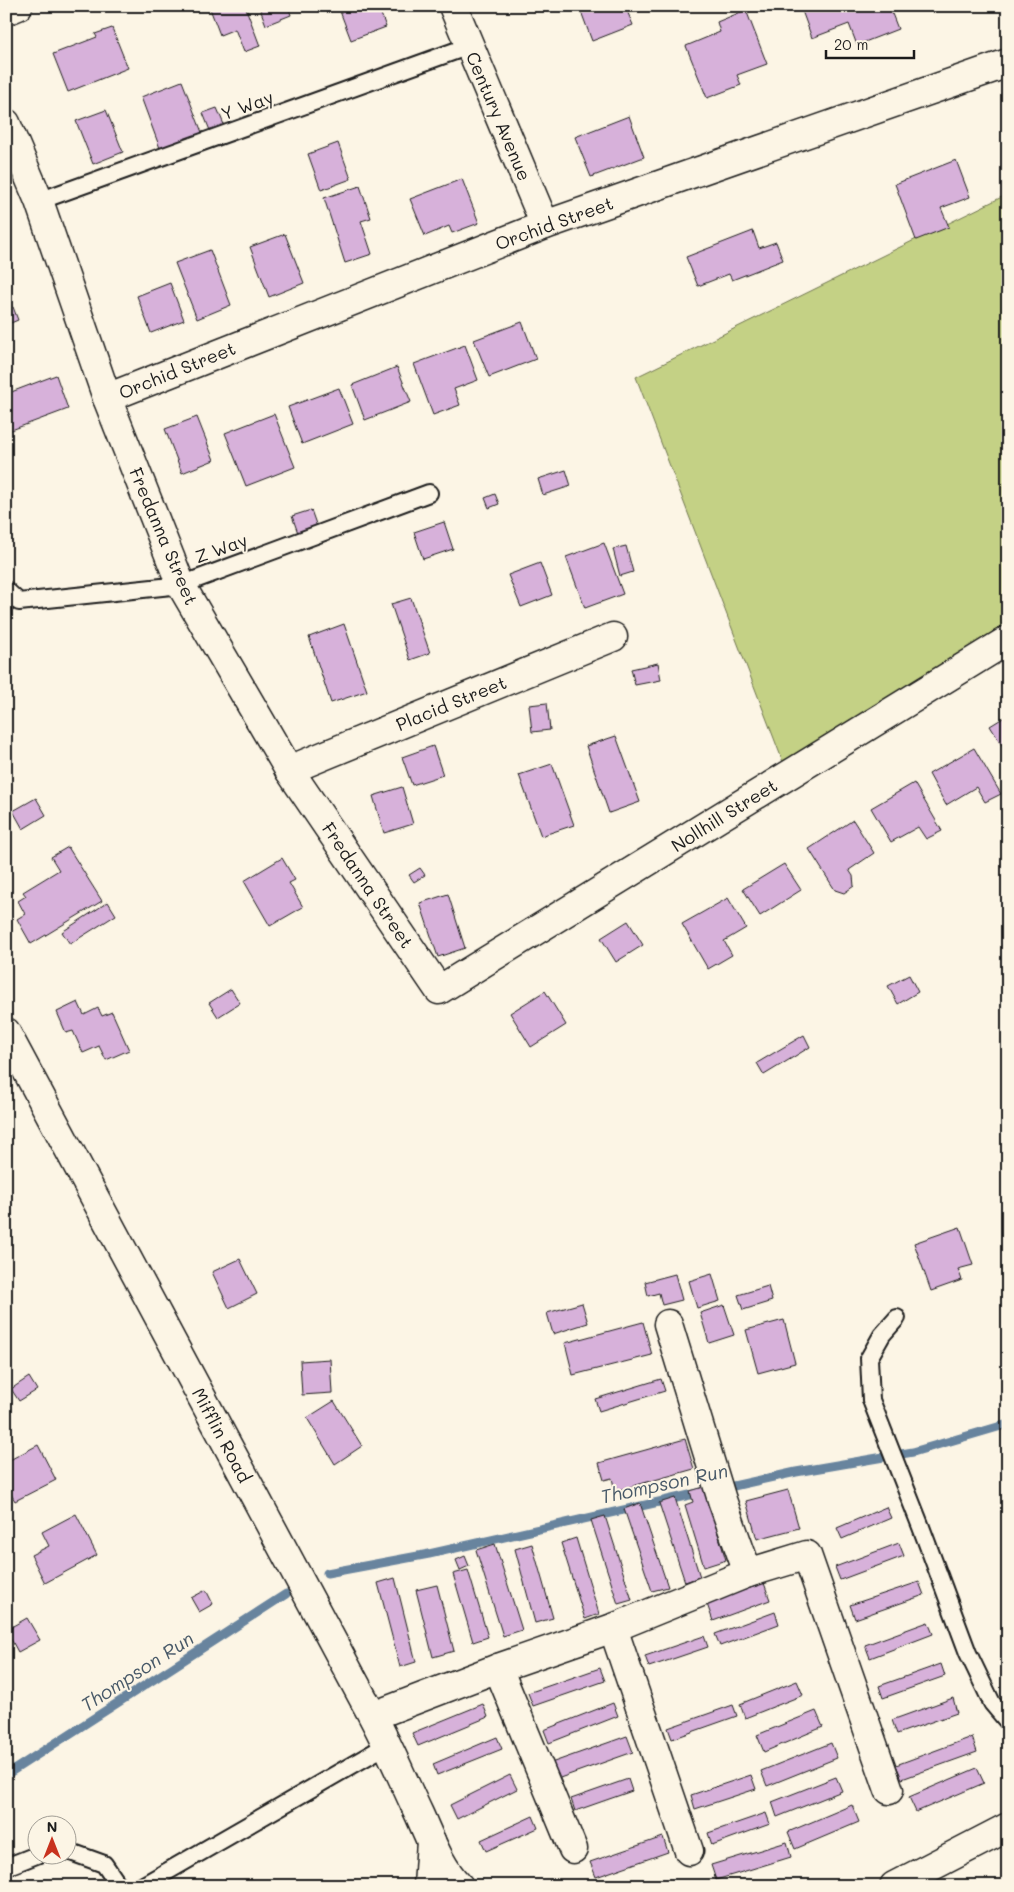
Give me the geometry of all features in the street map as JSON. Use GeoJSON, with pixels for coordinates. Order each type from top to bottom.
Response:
{"type":"FeatureCollection","features":[{"type":"Feature","properties":{"kind":"street"},"geometry":{"type":"LineString","coordinates":[[6,11],[18,6]]}},
{"type":"Feature","properties":{"kind":"street","name":"Century Avenue"},"geometry":{"type":"LineString","coordinates":[[453,6],[545,224]]}},
{"type":"Feature","properties":{"kind":"street","name":"Orchid Street"},"geometry":{"type":"LineString","coordinates":[[107,398],[545,224],[1008,63]]}},
{"type":"Feature","properties":{"kind":"street","name":"Fredanna Street"},"geometry":{"type":"LineString","coordinates":[[6,123],[39,201],[107,398],[181,584],[289,770],[439,990]]}},
{"type":"Feature","properties":{"kind":"street","name":"Placid Street"},"geometry":{"type":"LineString","coordinates":[[289,770],[613,637]]}},
{"type":"Feature","properties":{"kind":"street","name":"Nollhill Street"},"geometry":{"type":"LineString","coordinates":[[439,990],[1008,640]]}},
{"type":"Feature","properties":{"kind":"street","name":"Mifflin Road"},"geometry":{"type":"LineString","coordinates":[[6,1032],[114,1229],[297,1577],[373,1716],[431,1842],[451,1878],[459,1886]]}},
{"type":"Feature","properties":{"kind":"street"},"geometry":{"type":"LineString","coordinates":[[668,1324],[720,1492],[748,1574]]}},
{"type":"Feature","properties":{"kind":"street"},"geometry":{"type":"LineString","coordinates":[[373,1716],[498,1668],[613,1628],[748,1574],[807,1556],[889,1790]]}},
{"type":"Feature","properties":{"kind":"street"},"geometry":{"type":"LineString","coordinates":[[613,1628],[689,1851]]}},
{"type":"Feature","properties":{"kind":"street"},"geometry":{"type":"LineString","coordinates":[[498,1668],[573,1849]]}},
{"type":"Feature","properties":{"kind":"street"},"geometry":{"type":"LineString","coordinates":[[894,1886],[1008,1827]]}},
{"type":"Feature","properties":{"kind":"street"},"geometry":{"type":"LineString","coordinates":[[428,1886],[431,1842]]}},
{"type":"Feature","properties":{"kind":"lane","name":"Y Way"},"geometry":{"type":"LineString","coordinates":[[39,201],[469,46]]}},
{"type":"Feature","properties":{"kind":"lane","name":"Z Way"},"geometry":{"type":"LineString","coordinates":[[6,590],[19,602],[181,584],[429,493]]}},
{"type":"Feature","properties":{"kind":"lane"},"geometry":{"type":"LineString","coordinates":[[897,1318],[882,1335],[869,1358],[871,1400],[968,1653],[992,1703],[1008,1722]]}},
{"type":"Feature","properties":{"kind":"lane"},"geometry":{"type":"LineString","coordinates":[[142,1886],[387,1745]]}},
{"type":"Feature","properties":{"kind":"lane"},"geometry":{"type":"LineString","coordinates":[[78,1855],[104,1864],[118,1886]]}},
{"type":"Feature","properties":{"kind":"lane"},"geometry":{"type":"LineString","coordinates":[[6,1868],[28,1859]]}},
{"type":"Feature","properties":{"kind":"green space"},"geometry":{"type":"Polygon","coordinates":[[[1008,194],[1008,635],[788,775],[636,377],[1008,194]]]}},
{"type":"Feature","properties":{"kind":"building"},"geometry":{"type":"Polygon","coordinates":[[[209,6],[245,6],[260,46],[244,52],[235,29],[220,35],[209,6]]]}},
{"type":"Feature","properties":{"kind":"building"},"geometry":{"type":"Polygon","coordinates":[[[259,6],[288,6],[291,15],[266,25],[259,6]]]}},
{"type":"Feature","properties":{"kind":"building"},"geometry":{"type":"Polygon","coordinates":[[[338,6],[378,6],[386,27],[351,40],[338,6]]]}},
{"type":"Feature","properties":{"kind":"building"},"geometry":{"type":"Polygon","coordinates":[[[579,6],[625,6],[633,25],[592,41],[579,6]]]}},
{"type":"Feature","properties":{"kind":"building"},"geometry":{"type":"Polygon","coordinates":[[[806,6],[889,6],[898,29],[857,45],[849,24],[812,38],[801,8],[806,6]]]}},
{"type":"Feature","properties":{"kind":"building"},"geometry":{"type":"Polygon","coordinates":[[[746,10],[767,64],[737,75],[741,85],[707,98],[686,46],[720,32],[717,22],[746,10]]]}},
{"type":"Feature","properties":{"kind":"building"},"geometry":{"type":"Polygon","coordinates":[[[112,28],[128,68],[68,92],[53,54],[97,37],[95,34],[112,28]]]}},
{"type":"Feature","properties":{"kind":"building"},"geometry":{"type":"Polygon","coordinates":[[[182,81],[203,135],[161,151],[141,97],[182,81]]]}},
{"type":"Feature","properties":{"kind":"building"},"geometry":{"type":"Polygon","coordinates":[[[217,108],[225,127],[211,133],[203,113],[217,108]]]}},
{"type":"Feature","properties":{"kind":"building"},"geometry":{"type":"Polygon","coordinates":[[[106,110],[123,152],[93,164],[76,121],[106,110]]]}},
{"type":"Feature","properties":{"kind":"building"},"geometry":{"type":"Polygon","coordinates":[[[629,116],[644,157],[591,177],[575,137],[629,116]]]}},
{"type":"Feature","properties":{"kind":"building"},"geometry":{"type":"Polygon","coordinates":[[[338,143],[351,179],[321,190],[308,154],[338,143]]]}},
{"type":"Feature","properties":{"kind":"building"},"geometry":{"type":"Polygon","coordinates":[[[956,160],[970,197],[941,208],[949,227],[916,240],[895,184],[956,160]]]}},
{"type":"Feature","properties":{"kind":"building"},"geometry":{"type":"Polygon","coordinates":[[[462,179],[479,223],[452,233],[449,226],[425,236],[410,199],[462,179]]]}},
{"type":"Feature","properties":{"kind":"building"},"geometry":{"type":"Polygon","coordinates":[[[360,186],[371,218],[361,221],[372,254],[345,263],[324,198],[360,186]]]}},
{"type":"Feature","properties":{"kind":"building"},"geometry":{"type":"Polygon","coordinates":[[[753,231],[759,248],[776,242],[783,260],[732,280],[729,274],[698,286],[686,257],[753,231]]]}},
{"type":"Feature","properties":{"kind":"building"},"geometry":{"type":"Polygon","coordinates":[[[285,234],[304,283],[269,297],[250,247],[285,234]]]}},
{"type":"Feature","properties":{"kind":"building"},"geometry":{"type":"Polygon","coordinates":[[[210,250],[231,305],[197,319],[175,263],[210,250]]]}},
{"type":"Feature","properties":{"kind":"building"},"geometry":{"type":"Polygon","coordinates":[[[170,283],[184,320],[151,333],[137,296],[170,283]]]}},
{"type":"Feature","properties":{"kind":"building"},"geometry":{"type":"Polygon","coordinates":[[[13,307],[18,320],[6,325],[6,310],[13,307]]]}},
{"type":"Feature","properties":{"kind":"building"},"geometry":{"type":"Polygon","coordinates":[[[522,322],[536,359],[489,377],[474,340],[522,322]]]}},
{"type":"Feature","properties":{"kind":"building"},"geometry":{"type":"Polygon","coordinates":[[[465,345],[478,380],[454,389],[460,405],[433,415],[414,364],[465,345]]]}},
{"type":"Feature","properties":{"kind":"building"},"geometry":{"type":"Polygon","coordinates":[[[397,367],[411,402],[365,420],[352,385],[397,367]]]}},
{"type":"Feature","properties":{"kind":"building"},"geometry":{"type":"Polygon","coordinates":[[[56,375],[68,409],[6,432],[6,394],[56,375]]]}},
{"type":"Feature","properties":{"kind":"building"},"geometry":{"type":"Polygon","coordinates":[[[339,388],[353,424],[302,444],[288,407],[339,388]]]}},
{"type":"Feature","properties":{"kind":"building"},"geometry":{"type":"Polygon","coordinates":[[[274,414],[295,467],[246,486],[225,433],[274,414]]]}},
{"type":"Feature","properties":{"kind":"building"},"geometry":{"type":"Polygon","coordinates":[[[197,417],[214,460],[182,473],[165,429],[197,417]]]}},
{"type":"Feature","properties":{"kind":"building"},"geometry":{"type":"Polygon","coordinates":[[[566,470],[571,486],[543,495],[538,479],[566,470]]]}},
{"type":"Feature","properties":{"kind":"building"},"geometry":{"type":"Polygon","coordinates":[[[495,494],[499,504],[489,508],[485,498],[495,494]]]}},
{"type":"Feature","properties":{"kind":"building"},"geometry":{"type":"Polygon","coordinates":[[[311,510],[317,527],[298,533],[292,516],[311,510]]]}},
{"type":"Feature","properties":{"kind":"building"},"geometry":{"type":"Polygon","coordinates":[[[444,522],[453,549],[423,559],[414,532],[444,522]]]}},
{"type":"Feature","properties":{"kind":"building"},"geometry":{"type":"Polygon","coordinates":[[[604,543],[623,594],[585,608],[566,557],[604,543]]]}},
{"type":"Feature","properties":{"kind":"building"},"geometry":{"type":"Polygon","coordinates":[[[626,546],[633,572],[620,576],[613,549],[626,546]]]}},
{"type":"Feature","properties":{"kind":"building"},"geometry":{"type":"Polygon","coordinates":[[[540,563],[552,595],[521,607],[508,575],[540,563]]]}},
{"type":"Feature","properties":{"kind":"building"},"geometry":{"type":"Polygon","coordinates":[[[411,598],[430,653],[410,660],[391,604],[411,598]]]}},
{"type":"Feature","properties":{"kind":"building"},"geometry":{"type":"Polygon","coordinates":[[[344,624],[367,691],[331,703],[309,637],[344,624]]]}},
{"type":"Feature","properties":{"kind":"building"},"geometry":{"type":"Polygon","coordinates":[[[658,663],[661,680],[635,685],[631,669],[658,663]]]}},
{"type":"Feature","properties":{"kind":"building"},"geometry":{"type":"Polygon","coordinates":[[[547,703],[550,730],[532,732],[529,705],[547,703]]]}},
{"type":"Feature","properties":{"kind":"building"},"geometry":{"type":"Polygon","coordinates":[[[1008,715],[1008,755],[990,726],[1008,715]]]}},
{"type":"Feature","properties":{"kind":"building"},"geometry":{"type":"Polygon","coordinates":[[[616,736],[640,802],[609,813],[586,746],[616,736]]]}},
{"type":"Feature","properties":{"kind":"building"},"geometry":{"type":"Polygon","coordinates":[[[433,746],[443,775],[412,785],[402,757],[433,746]]]}},
{"type":"Feature","properties":{"kind":"building"},"geometry":{"type":"Polygon","coordinates":[[[974,748],[1001,794],[985,802],[976,787],[946,805],[929,774],[974,748]]]}},
{"type":"Feature","properties":{"kind":"building"},"geometry":{"type":"Polygon","coordinates":[[[552,764],[574,825],[541,836],[519,775],[552,764]]]}},
{"type":"Feature","properties":{"kind":"building"},"geometry":{"type":"Polygon","coordinates":[[[914,783],[942,831],[926,839],[918,827],[891,842],[871,808],[914,783]]]}},
{"type":"Feature","properties":{"kind":"building"},"geometry":{"type":"Polygon","coordinates":[[[402,787],[413,824],[384,833],[373,796],[402,787]]]}},
{"type":"Feature","properties":{"kind":"building"},"geometry":{"type":"Polygon","coordinates":[[[36,798],[46,815],[23,829],[13,811],[36,798]]]}},
{"type":"Feature","properties":{"kind":"building"},"geometry":{"type":"Polygon","coordinates":[[[853,820],[874,853],[849,870],[853,876],[854,886],[844,893],[835,890],[809,849],[853,820]]]}},
{"type":"Feature","properties":{"kind":"building"},"geometry":{"type":"Polygon","coordinates":[[[68,847],[102,901],[31,944],[17,919],[25,914],[18,901],[26,896],[23,892],[59,870],[51,857],[68,847]]]}},
{"type":"Feature","properties":{"kind":"building"},"geometry":{"type":"Polygon","coordinates":[[[282,858],[295,880],[289,883],[303,907],[270,926],[244,881],[282,858]]]}},
{"type":"Feature","properties":{"kind":"building"},"geometry":{"type":"Polygon","coordinates":[[[784,864],[801,890],[760,916],[743,889],[784,864]]]}},
{"type":"Feature","properties":{"kind":"building"},"geometry":{"type":"Polygon","coordinates":[[[420,868],[425,875],[414,882],[409,875],[420,868]]]}},
{"type":"Feature","properties":{"kind":"building"},"geometry":{"type":"Polygon","coordinates":[[[448,894],[465,948],[438,957],[420,903],[448,894]]]}},
{"type":"Feature","properties":{"kind":"building"},"geometry":{"type":"Polygon","coordinates":[[[728,898],[746,928],[724,941],[732,955],[708,969],[682,924],[728,898]]]}},
{"type":"Feature","properties":{"kind":"building"},"geometry":{"type":"Polygon","coordinates":[[[108,902],[116,915],[70,944],[62,932],[108,902]]]}},
{"type":"Feature","properties":{"kind":"building"},"geometry":{"type":"Polygon","coordinates":[[[628,921],[643,945],[616,962],[601,938],[628,921]]]}},
{"type":"Feature","properties":{"kind":"building"},"geometry":{"type":"Polygon","coordinates":[[[909,975],[918,992],[898,1004],[888,986],[909,975]]]}},
{"type":"Feature","properties":{"kind":"building"},"geometry":{"type":"Polygon","coordinates":[[[231,989],[240,1003],[218,1017],[209,1003],[231,989]]]}},
{"type":"Feature","properties":{"kind":"building"},"geometry":{"type":"Polygon","coordinates":[[[545,991],[566,1025],[531,1047],[510,1013],[545,991]]]}},
{"type":"Feature","properties":{"kind":"building"},"geometry":{"type":"Polygon","coordinates":[[[78,1002],[84,1015],[98,1008],[102,1016],[112,1012],[129,1050],[106,1060],[99,1046],[83,1053],[73,1031],[66,1033],[57,1012],[78,1002]]]}},
{"type":"Feature","properties":{"kind":"building"},"geometry":{"type":"Polygon","coordinates":[[[804,1035],[810,1047],[764,1075],[757,1063],[804,1035]]]}},
{"type":"Feature","properties":{"kind":"building"},"geometry":{"type":"Polygon","coordinates":[[[960,1227],[973,1265],[958,1269],[962,1280],[931,1291],[914,1243],[960,1227]]]}},
{"type":"Feature","properties":{"kind":"building"},"geometry":{"type":"Polygon","coordinates":[[[240,1259],[257,1294],[229,1308],[212,1272],[240,1259]]]}},
{"type":"Feature","properties":{"kind":"building"},"geometry":{"type":"Polygon","coordinates":[[[675,1274],[682,1300],[662,1305],[659,1293],[648,1296],[645,1282],[675,1274]]]}},
{"type":"Feature","properties":{"kind":"building"},"geometry":{"type":"Polygon","coordinates":[[[712,1274],[720,1301],[697,1308],[689,1281],[712,1274]]]}},
{"type":"Feature","properties":{"kind":"building"},"geometry":{"type":"Polygon","coordinates":[[[768,1286],[772,1301],[743,1310],[738,1295],[768,1286]]]}},
{"type":"Feature","properties":{"kind":"building"},"geometry":{"type":"Polygon","coordinates":[[[582,1303],[588,1323],[553,1334],[547,1313],[582,1303]]]}},
{"type":"Feature","properties":{"kind":"building"},"geometry":{"type":"Polygon","coordinates":[[[724,1305],[734,1335],[709,1343],[700,1313],[724,1305]]]}},
{"type":"Feature","properties":{"kind":"building"},"geometry":{"type":"Polygon","coordinates":[[[784,1320],[795,1363],[758,1373],[746,1330],[784,1320]]]}},
{"type":"Feature","properties":{"kind":"building"},"geometry":{"type":"Polygon","coordinates":[[[643,1322],[652,1355],[573,1375],[565,1343],[643,1322]]]}},
{"type":"Feature","properties":{"kind":"building"},"geometry":{"type":"Polygon","coordinates":[[[330,1359],[332,1393],[302,1395],[300,1361],[330,1359]]]}},
{"type":"Feature","properties":{"kind":"building"},"geometry":{"type":"Polygon","coordinates":[[[29,1377],[37,1390],[19,1401],[11,1389],[29,1377]]]}},
{"type":"Feature","properties":{"kind":"building"},"geometry":{"type":"Polygon","coordinates":[[[661,1379],[665,1391],[599,1411],[595,1399],[661,1379]]]}},
{"type":"Feature","properties":{"kind":"building"},"geometry":{"type":"Polygon","coordinates":[[[334,1401],[362,1446],[335,1464],[307,1418],[334,1401]]]}},
{"type":"Feature","properties":{"kind":"building"},"geometry":{"type":"Polygon","coordinates":[[[685,1439],[694,1469],[615,1491],[612,1478],[604,1480],[599,1463],[685,1439]]]}},
{"type":"Feature","properties":{"kind":"building"},"geometry":{"type":"Polygon","coordinates":[[[38,1445],[56,1480],[15,1501],[6,1486],[6,1462],[38,1445]]]}},
{"type":"Feature","properties":{"kind":"building"},"geometry":{"type":"Polygon","coordinates":[[[704,1487],[726,1560],[704,1567],[685,1505],[693,1502],[690,1491],[704,1487]]]}},
{"type":"Feature","properties":{"kind":"building"},"geometry":{"type":"Polygon","coordinates":[[[788,1490],[799,1528],[757,1539],[746,1501],[788,1490]]]}},
{"type":"Feature","properties":{"kind":"building"},"geometry":{"type":"Polygon","coordinates":[[[675,1498],[700,1577],[685,1582],[659,1503],[675,1498]]]}},
{"type":"Feature","properties":{"kind":"building"},"geometry":{"type":"Polygon","coordinates":[[[640,1503],[668,1587],[652,1591],[624,1509],[640,1503]]]}},
{"type":"Feature","properties":{"kind":"building"},"geometry":{"type":"Polygon","coordinates":[[[886,1507],[891,1518],[842,1539],[837,1528],[886,1507]]]}},
{"type":"Feature","properties":{"kind":"building"},"geometry":{"type":"Polygon","coordinates":[[[76,1514],[97,1555],[45,1583],[31,1555],[49,1546],[42,1532],[76,1514]]]}},
{"type":"Feature","properties":{"kind":"building"},"geometry":{"type":"Polygon","coordinates":[[[605,1516],[632,1600],[618,1604],[591,1520],[605,1516]]]}},
{"type":"Feature","properties":{"kind":"building"},"geometry":{"type":"Polygon","coordinates":[[[576,1538],[599,1614],[585,1619],[561,1543],[576,1538]]]}},
{"type":"Feature","properties":{"kind":"building"},"geometry":{"type":"Polygon","coordinates":[[[899,1543],[904,1556],[840,1580],[835,1567],[899,1543]]]}},
{"type":"Feature","properties":{"kind":"building"},"geometry":{"type":"Polygon","coordinates":[[[495,1544],[522,1630],[503,1636],[476,1550],[495,1544]]]}},
{"type":"Feature","properties":{"kind":"building"},"geometry":{"type":"Polygon","coordinates":[[[532,1544],[553,1618],[535,1623],[515,1549],[532,1544]]]}},
{"type":"Feature","properties":{"kind":"building"},"geometry":{"type":"Polygon","coordinates":[[[465,1556],[469,1566],[460,1570],[456,1560],[465,1556]]]}},
{"type":"Feature","properties":{"kind":"building"},"geometry":{"type":"Polygon","coordinates":[[[468,1570],[488,1637],[473,1642],[453,1574],[468,1570]]]}},
{"type":"Feature","properties":{"kind":"building"},"geometry":{"type":"Polygon","coordinates":[[[395,1578],[416,1662],[400,1667],[378,1583],[395,1578]]]}},
{"type":"Feature","properties":{"kind":"building"},"geometry":{"type":"Polygon","coordinates":[[[919,1582],[924,1595],[855,1619],[850,1605],[919,1582]]]}},
{"type":"Feature","properties":{"kind":"building"},"geometry":{"type":"Polygon","coordinates":[[[764,1583],[770,1600],[713,1621],[707,1604],[764,1583]]]}},
{"type":"Feature","properties":{"kind":"building"},"geometry":{"type":"Polygon","coordinates":[[[437,1585],[454,1651],[433,1657],[416,1590],[437,1585]]]}},
{"type":"Feature","properties":{"kind":"building"},"geometry":{"type":"Polygon","coordinates":[[[206,1590],[213,1604],[199,1612],[191,1598],[206,1590]]]}},
{"type":"Feature","properties":{"kind":"building"},"geometry":{"type":"Polygon","coordinates":[[[775,1612],[779,1624],[720,1646],[715,1634],[775,1612]]]}},
{"type":"Feature","properties":{"kind":"building"},"geometry":{"type":"Polygon","coordinates":[[[27,1618],[40,1640],[18,1652],[6,1630],[27,1618]]]}},
{"type":"Feature","properties":{"kind":"building"},"geometry":{"type":"Polygon","coordinates":[[[928,1622],[933,1634],[870,1658],[865,1645],[928,1622]]]}},
{"type":"Feature","properties":{"kind":"building"},"geometry":{"type":"Polygon","coordinates":[[[704,1636],[708,1647],[649,1667],[645,1656],[704,1636]]]}},
{"type":"Feature","properties":{"kind":"building"},"geometry":{"type":"Polygon","coordinates":[[[941,1664],[945,1676],[883,1698],[879,1686],[941,1664]]]}},
{"type":"Feature","properties":{"kind":"building"},"geometry":{"type":"Polygon","coordinates":[[[600,1668],[605,1681],[533,1706],[528,1693],[600,1668]]]}},
{"type":"Feature","properties":{"kind":"building"},"geometry":{"type":"Polygon","coordinates":[[[797,1681],[803,1695],[745,1718],[740,1704],[797,1681]]]}},
{"type":"Feature","properties":{"kind":"building"},"geometry":{"type":"Polygon","coordinates":[[[953,1698],[957,1713],[897,1734],[892,1720],[953,1698]]]}},
{"type":"Feature","properties":{"kind":"building"},"geometry":{"type":"Polygon","coordinates":[[[613,1703],[618,1716],[549,1743],[544,1730],[613,1703]]]}},
{"type":"Feature","properties":{"kind":"building"},"geometry":{"type":"Polygon","coordinates":[[[483,1704],[488,1717],[418,1746],[412,1733],[483,1704]]]}},
{"type":"Feature","properties":{"kind":"building"},"geometry":{"type":"Polygon","coordinates":[[[733,1705],[737,1716],[672,1739],[668,1728],[733,1705]]]}},
{"type":"Feature","properties":{"kind":"building"},"geometry":{"type":"Polygon","coordinates":[[[816,1711],[823,1727],[764,1752],[757,1735],[816,1711]]]}},
{"type":"Feature","properties":{"kind":"building"},"geometry":{"type":"Polygon","coordinates":[[[627,1736],[633,1752],[557,1779],[551,1763],[627,1736]]]}},
{"type":"Feature","properties":{"kind":"building"},"geometry":{"type":"Polygon","coordinates":[[[497,1737],[502,1749],[437,1775],[433,1764],[497,1737]]]}},
{"type":"Feature","properties":{"kind":"building"},"geometry":{"type":"Polygon","coordinates":[[[972,1737],[977,1752],[902,1779],[896,1765],[972,1737]]]}},
{"type":"Feature","properties":{"kind":"building"},"geometry":{"type":"Polygon","coordinates":[[[831,1743],[837,1758],[767,1786],[761,1771],[831,1743]]]}},
{"type":"Feature","properties":{"kind":"building"},"geometry":{"type":"Polygon","coordinates":[[[977,1768],[984,1783],[916,1812],[909,1797],[977,1768]]]}},
{"type":"Feature","properties":{"kind":"building"},"geometry":{"type":"Polygon","coordinates":[[[510,1775],[517,1789],[457,1819],[450,1805],[510,1775]]]}},
{"type":"Feature","properties":{"kind":"building"},"geometry":{"type":"Polygon","coordinates":[[[751,1775],[756,1789],[695,1809],[691,1795],[751,1775]]]}},
{"type":"Feature","properties":{"kind":"building"},"geometry":{"type":"Polygon","coordinates":[[[836,1777],[842,1791],[777,1817],[772,1802],[836,1777]]]}},
{"type":"Feature","properties":{"kind":"building"},"geometry":{"type":"Polygon","coordinates":[[[628,1779],[632,1791],[575,1811],[571,1799],[628,1779]]]}},
{"type":"Feature","properties":{"kind":"building"},"geometry":{"type":"Polygon","coordinates":[[[852,1805],[859,1822],[795,1849],[788,1832],[852,1805]]]}},
{"type":"Feature","properties":{"kind":"building"},"geometry":{"type":"Polygon","coordinates":[[[766,1813],[770,1824],[712,1845],[708,1833],[766,1813]]]}},
{"type":"Feature","properties":{"kind":"building"},"geometry":{"type":"Polygon","coordinates":[[[533,1816],[538,1828],[486,1851],[481,1840],[533,1816]]]}},
{"type":"Feature","properties":{"kind":"building"},"geometry":{"type":"Polygon","coordinates":[[[663,1837],[668,1852],[596,1877],[590,1862],[663,1837]]]}},
{"type":"Feature","properties":{"kind":"building"},"geometry":{"type":"Polygon","coordinates":[[[787,1842],[791,1857],[716,1880],[711,1865],[787,1842]]]}},
{"type":"Feature","properties":{"kind":"waterway","name":"Thompson Run"},"geometry":{"type":"LineString","coordinates":[[720,1489],[796,1472],[913,1452],[1008,1424]]}},
{"type":"Feature","properties":{"kind":"waterway","name":"Thompson Run"},"geometry":{"type":"LineString","coordinates":[[327,1573],[429,1554],[703,1492]]}},
{"type":"Feature","properties":{"kind":"waterway","name":"Thompson Run"},"geometry":{"type":"LineString","coordinates":[[6,1775],[286,1594]]}}]}
